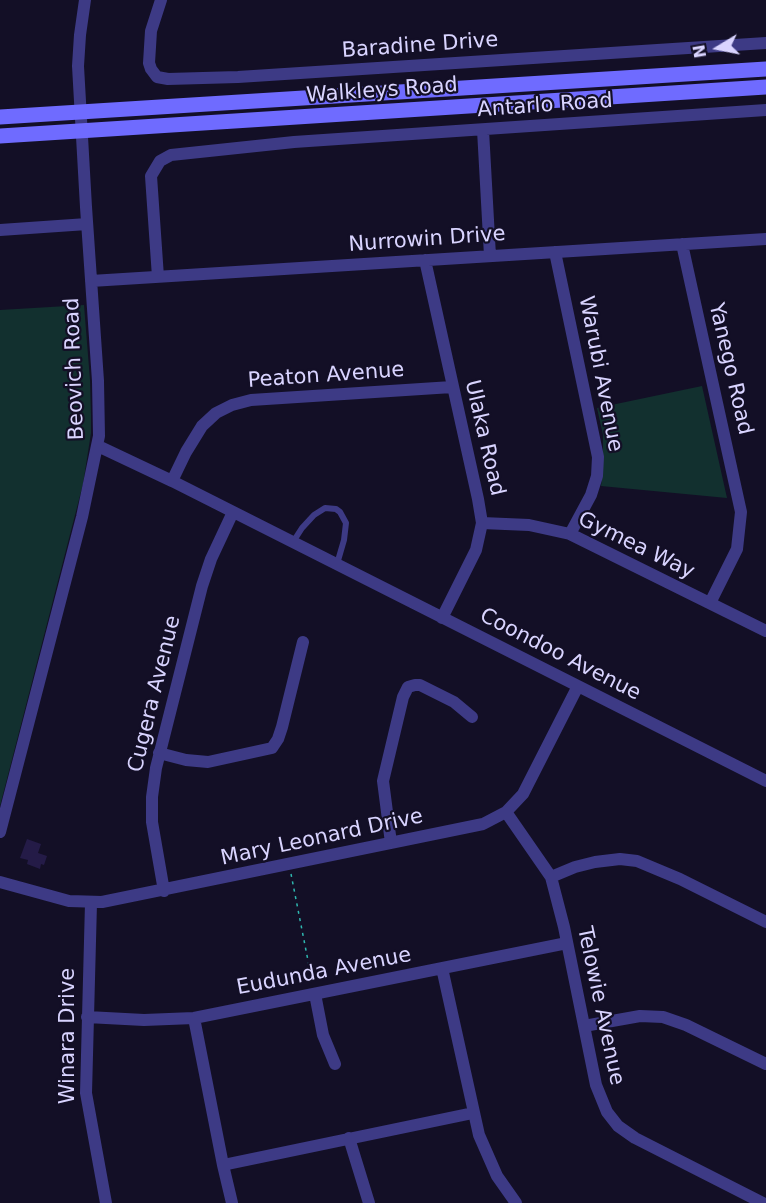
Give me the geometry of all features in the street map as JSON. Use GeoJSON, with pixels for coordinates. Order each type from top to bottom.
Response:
{"type":"FeatureCollection","features":[{"type":"Feature","properties":{"kind":"main road","name":"Walkleys Road"},"geometry":{"type":"LineString","coordinates":[[0,117],[766,69]]}},
{"type":"Feature","properties":{"kind":"main road","name":"Walkleys Road"},"geometry":{"type":"LineString","coordinates":[[0,136],[766,87]]}},
{"type":"Feature","properties":{"kind":"street","name":"Beovich Road"},"geometry":{"type":"LineString","coordinates":[[0,832],[98,446],[100,407],[78,66],[85,0]]}},
{"type":"Feature","properties":{"kind":"street","name":"Baradine Drive"},"geometry":{"type":"LineString","coordinates":[[161,0],[151,31],[149,63],[150,69],[158,77],[168,79],[238,77],[766,43]]}},
{"type":"Feature","properties":{"kind":"street","name":"Antarlo Road"},"geometry":{"type":"LineString","coordinates":[[158,277],[151,176],[156,165],[165,157],[283,142],[766,110]]}},
{"type":"Feature","properties":{"kind":"street"},"geometry":{"type":"LineString","coordinates":[[483,130],[490,256]]}},
{"type":"Feature","properties":{"kind":"street"},"geometry":{"type":"LineString","coordinates":[[0,230],[87,224]]}},
{"type":"Feature","properties":{"kind":"street","name":"Nurrowin Drive"},"geometry":{"type":"LineString","coordinates":[[91,281],[766,239]]}},
{"type":"Feature","properties":{"kind":"street","name":"Yanego Road"},"geometry":{"type":"LineString","coordinates":[[682,244],[741,512],[737,549],[710,603]]}},
{"type":"Feature","properties":{"kind":"street","name":"Warubi Avenue"},"geometry":{"type":"LineString","coordinates":[[555,252],[598,457],[597,476],[591,495],[570,534]]}},
{"type":"Feature","properties":{"kind":"street","name":"Ulaka Road"},"geometry":{"type":"LineString","coordinates":[[425,260],[482,523],[476,550],[442,618]]}},
{"type":"Feature","properties":{"kind":"street","name":"Peaton Avenue"},"geometry":{"type":"LineString","coordinates":[[172,481],[202,426],[216,413],[240,402],[452,387]]}},
{"type":"Feature","properties":{"kind":"street","name":"Coondoo Avenue"},"geometry":{"type":"LineString","coordinates":[[98,446],[172,481],[766,781]]}},
{"type":"Feature","properties":{"kind":"street","name":"Cugera Avenue"},"geometry":{"type":"LineString","coordinates":[[164,891],[154,842],[153,782],[202,586],[211,559],[233,512]]}},
{"type":"Feature","properties":{"kind":"street","name":"Gymea Way"},"geometry":{"type":"LineString","coordinates":[[482,523],[528,525],[570,534],[766,631]]}},
{"type":"Feature","properties":{"kind":"street"},"geometry":{"type":"LineString","coordinates":[[159,753],[186,760],[208,762],[272,748],[282,728],[303,642]]}},
{"type":"Feature","properties":{"kind":"street"},"geometry":{"type":"LineString","coordinates":[[391,843],[382,781],[403,697],[408,687],[420,685],[454,702],[471,717]]}},
{"type":"Feature","properties":{"kind":"street","name":"Mary Leonard Drive"},"geometry":{"type":"LineString","coordinates":[[0,882],[69,901],[91,903],[164,891],[475,827],[506,812],[518,801],[578,686]]}},
{"type":"Feature","properties":{"kind":"street","name":"Telowie Avenue"},"geometry":{"type":"LineString","coordinates":[[506,812],[551,877],[600,1099],[611,1118],[635,1138],[763,1203]]}},
{"type":"Feature","properties":{"kind":"street"},"geometry":{"type":"LineString","coordinates":[[551,877],[595,862],[620,859],[637,861],[680,879],[766,922]]}},
{"type":"Feature","properties":{"kind":"street","name":"Winara Drive"},"geometry":{"type":"LineString","coordinates":[[91,903],[86,1093],[106,1203]]}},
{"type":"Feature","properties":{"kind":"street","name":"Eudunda Avenue"},"geometry":{"type":"LineString","coordinates":[[87,1017],[162,1020],[194,1018],[567,943]]}},
{"type":"Feature","properties":{"kind":"street"},"geometry":{"type":"LineString","coordinates":[[442,968],[479,1135],[491,1165],[516,1203]]}},
{"type":"Feature","properties":{"kind":"street"},"geometry":{"type":"LineString","coordinates":[[315,994],[323,1035],[335,1064]]}},
{"type":"Feature","properties":{"kind":"street"},"geometry":{"type":"LineString","coordinates":[[584,1026],[640,1016],[663,1017],[686,1024],[766,1064]]}},
{"type":"Feature","properties":{"kind":"street"},"geometry":{"type":"LineString","coordinates":[[194,1018],[232,1203]]}},
{"type":"Feature","properties":{"kind":"street"},"geometry":{"type":"LineString","coordinates":[[223,1165],[473,1113]]}},
{"type":"Feature","properties":{"kind":"street"},"geometry":{"type":"LineString","coordinates":[[349,1138],[369,1203]]}},
{"type":"Feature","properties":{"kind":"lane"},"geometry":{"type":"LineString","coordinates":[[293,543],[302,528],[314,515],[325,508],[336,509],[346,523],[337,565]]}},
{"type":"Feature","properties":{"kind":"path"},"geometry":{"type":"LineString","coordinates":[[289,864],[315,994]]}},
{"type":"Feature","properties":{"kind":"green space"},"geometry":{"type":"Polygon","coordinates":[[[84,305],[90,380],[91,433],[83,484],[0,806],[0,310],[84,305]]]}},
{"type":"Feature","properties":{"kind":"green space"},"geometry":{"type":"Polygon","coordinates":[[[702,386],[727,498],[601,486],[603,435],[597,408],[702,386]]]}},
{"type":"Feature","properties":{"kind":"building"},"geometry":{"type":"Polygon","coordinates":[[[27,839],[41,844],[38,853],[47,856],[40,869],[27,864],[28,860],[20,858],[27,839]]]}}]}
